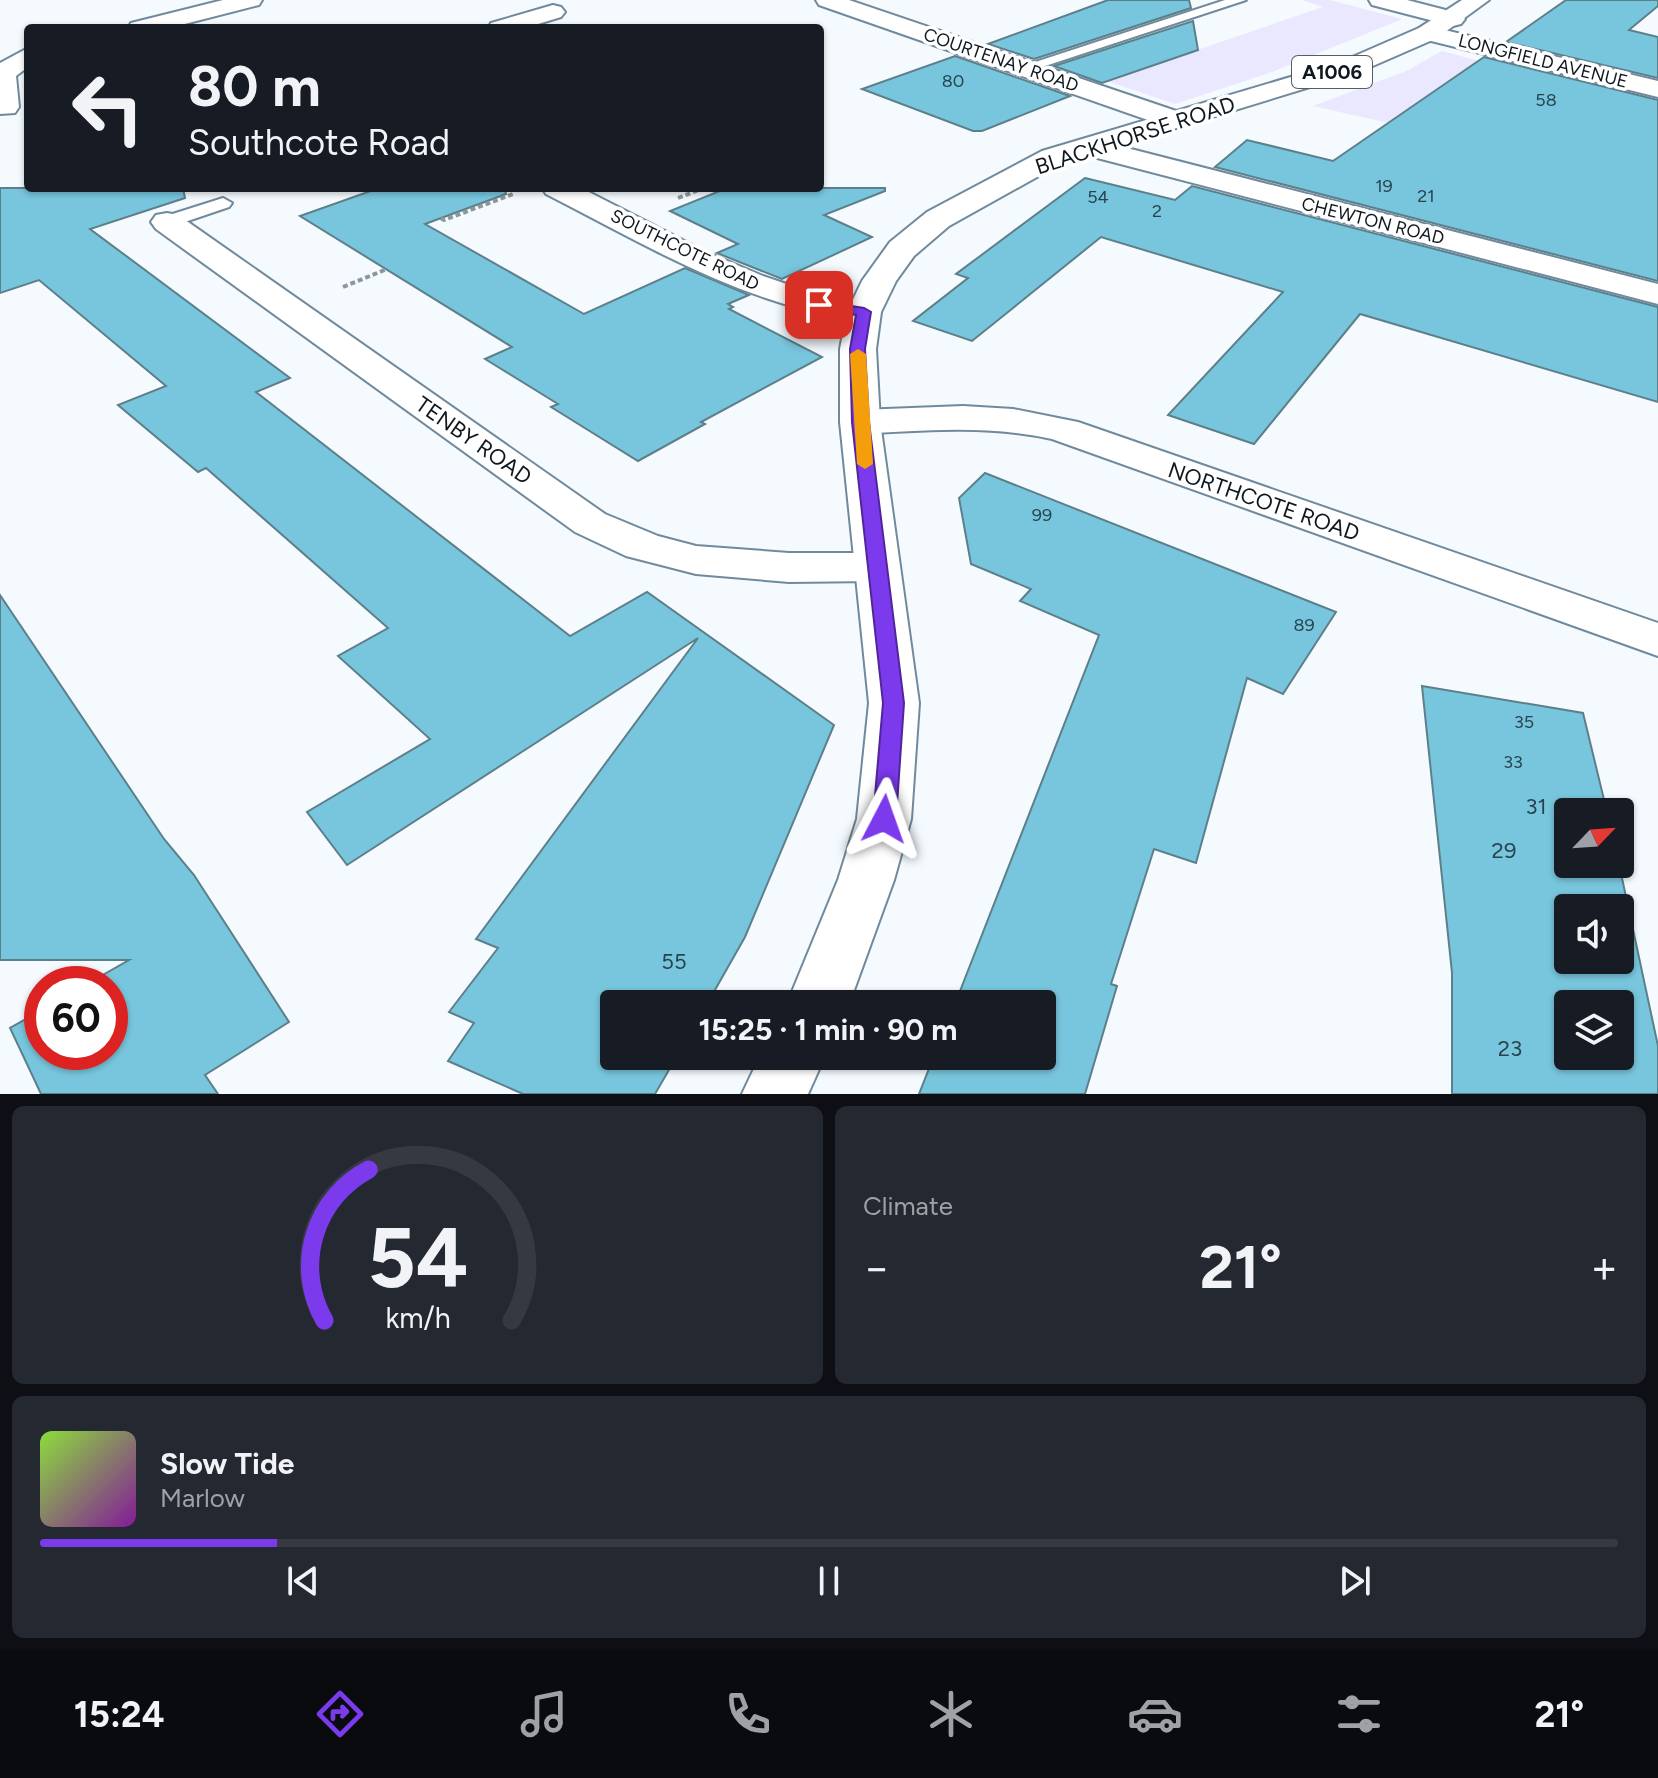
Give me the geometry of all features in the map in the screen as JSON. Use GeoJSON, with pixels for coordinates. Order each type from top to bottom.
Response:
{"type":"FeatureCollection","features":[{"type":"Feature","properties":{"kind":"street"},"geometry":{"type":"LineString","coordinates":[[156,24],[251,0]]}},
{"type":"Feature","properties":{"kind":"street","name":"COURTENAY ROAD"},"geometry":{"type":"LineString","coordinates":[[827,0],[1175,120]]}},
{"type":"Feature","properties":{"kind":"street"},"geometry":{"type":"LineString","coordinates":[[1380,0],[1453,19]]}},
{"type":"Feature","properties":{"kind":"street","name":"BLACKHORSE ROAD"},"geometry":{"type":"LineString","coordinates":[[823,990],[866,880],[884,819],[894,703],[860,422],[858,349],[864,312],[879,281],[902,249],[938,219],[1052,157],[1350,67],[1428,33],[1478,0]]}},
{"type":"Feature","properties":{"kind":"street"},"geometry":{"type":"LineString","coordinates":[[206,11],[232,24]]}},
{"type":"Feature","properties":{"kind":"street"},"geometry":{"type":"LineString","coordinates":[[513,24],[553,12]]}},
{"type":"Feature","properties":{"kind":"street","name":"LONGFIELD AVENUE"},"geometry":{"type":"LineString","coordinates":[[1428,33],[1658,89]]}},
{"type":"Feature","properties":{"kind":"street"},"geometry":{"type":"LineString","coordinates":[[5,107],[3,73],[24,59]]}},
{"type":"Feature","properties":{"kind":"street","name":"CHEWTON ROAD"},"geometry":{"type":"LineString","coordinates":[[1088,147],[1658,294]]}},
{"type":"Feature","properties":{"kind":"street","name":"SOUTHCOTE ROAD"},"geometry":{"type":"LineString","coordinates":[[565,192],[723,271],[779,294],[819,305],[864,312]]}},
{"type":"Feature","properties":{"kind":"street","name":"TENBY ROAD"},"geometry":{"type":"LineString","coordinates":[[167,222],[590,523],[644,547],[693,557],[752,566],[876,567]]}},
{"type":"Feature","properties":{"kind":"street","name":"NORTHCOTE ROAD"},"geometry":{"type":"LineString","coordinates":[[860,422],[992,417],[1028,421],[1064,430],[1658,640]]}},
{"type":"Feature","properties":{"kind":"street"},"geometry":{"type":"LineString","coordinates":[[775,1094],[786,1070]]}},
{"type":"Feature","properties":{"kind":"lane"},"geometry":{"type":"LineString","coordinates":[[1025,68],[1239,0]]}},
{"type":"Feature","properties":{"kind":"lane","name":"TENBY ROAD"},"geometry":{"type":"LineString","coordinates":[[167,222],[223,203]]}},
{"type":"Feature","properties":{"kind":"path"},"geometry":{"type":"LineString","coordinates":[[441,218],[444,220],[515,193]]}},
{"type":"Feature","properties":{"kind":"shaded area"},"geometry":{"type":"Polygon","coordinates":[[[1302,0],[1330,0],[1402,19],[1272,72],[1175,104],[1062,66],[1071,60],[1118,77],[1323,7],[1302,0]]]}},
{"type":"Feature","properties":{"kind":"shaded area"},"geometry":{"type":"Polygon","coordinates":[[[1442,51],[1490,64],[1389,123],[1313,106],[1406,71],[1442,51]]]}},
{"type":"Feature","properties":{"kind":"building"},"geometry":{"type":"Polygon","coordinates":[[[1108,0],[1189,0],[1191,8],[1034,59],[988,44],[1108,0]]]}},
{"type":"Feature","properties":{"kind":"building"},"geometry":{"type":"Polygon","coordinates":[[[1566,0],[1658,0],[1658,6],[1629,30],[1658,37],[1658,78],[1506,42],[1566,0]]]}},
{"type":"Feature","properties":{"kind":"building"},"geometry":{"type":"Polygon","coordinates":[[[1193,21],[1198,50],[1102,83],[1054,66],[1193,21]]]}},
{"type":"Feature","properties":{"kind":"building"},"geometry":{"type":"Polygon","coordinates":[[[955,56],[1070,96],[982,131],[973,131],[862,89],[955,56]]]}},
{"type":"Feature","properties":{"kind":"building"},"geometry":{"type":"Polygon","coordinates":[[[1484,57],[1658,100],[1658,281],[1215,167],[1247,140],[1333,161],[1484,57]]]}},
{"type":"Feature","properties":{"kind":"building"},"geometry":{"type":"Polygon","coordinates":[[[1085,178],[1175,200],[1192,186],[1658,307],[1658,402],[1360,314],[1254,444],[1168,415],[1283,292],[1101,237],[972,341],[913,321],[968,278],[956,274],[1085,178]]]}},
{"type":"Feature","properties":{"kind":"building"},"geometry":{"type":"Polygon","coordinates":[[[0,188],[24,188],[24,192],[184,192],[185,198],[90,229],[290,378],[256,392],[570,636],[647,592],[834,725],[745,937],[715,990],[600,990],[600,1070],[669,1070],[655,1094],[523,1094],[448,1061],[474,1023],[449,1012],[498,948],[476,939],[698,638],[347,865],[307,812],[430,739],[338,656],[388,628],[206,468],[198,472],[118,405],[166,386],[39,280],[0,293],[0,188]]]}},
{"type":"Feature","properties":{"kind":"building"},"geometry":{"type":"Polygon","coordinates":[[[824,188],[885,188],[885,191],[824,215],[872,237],[782,279],[717,253],[738,244],[670,211],[717,192],[824,192],[824,188]]]}},
{"type":"Feature","properties":{"kind":"building"},"geometry":{"type":"Polygon","coordinates":[[[368,192],[506,192],[425,224],[584,314],[685,268],[749,295],[728,304],[733,307],[729,309],[822,357],[701,422],[705,424],[638,461],[551,407],[558,404],[485,359],[512,347],[300,216],[368,192]]]}},
{"type":"Feature","properties":{"kind":"building"},"geometry":{"type":"Polygon","coordinates":[[[985,473],[1336,612],[1283,694],[1247,678],[1196,863],[1154,849],[1111,984],[1117,986],[1085,1094],[919,1094],[928,1070],[1056,1070],[1056,990],[960,990],[1099,635],[1020,601],[1031,589],[971,564],[959,498],[985,473]]]}},
{"type":"Feature","properties":{"kind":"building"},"geometry":{"type":"Polygon","coordinates":[[[0,595],[164,839],[194,875],[289,1022],[205,1075],[218,1094],[41,1094],[30,1070],[128,1070],[128,966],[118,966],[129,960],[0,960],[0,595]]]}},
{"type":"Feature","properties":{"kind":"building"},"geometry":{"type":"Polygon","coordinates":[[[1422,686],[1583,713],[1604,798],[1554,798],[1554,878],[1622,878],[1625,894],[1554,894],[1554,974],[1634,974],[1634,934],[1658,1046],[1658,1094],[1452,1094],[1452,973],[1422,686]]]}},
{"type":"Feature","properties":{"kind":"building"},"geometry":{"type":"Polygon","coordinates":[[[24,1020],[24,1058],[10,1028],[24,1020]]]}},
{"type":"Feature","properties":{"kind":"slow traffic"},"geometry":{"type":"LineString","coordinates":[[858,354],[865,464]]}},
{"type":"Feature","properties":{"kind":"route"},"geometry":{"type":"LineString","coordinates":[[819,305],[864,312],[858,349],[860,422],[894,703],[884,819]]}}]}
